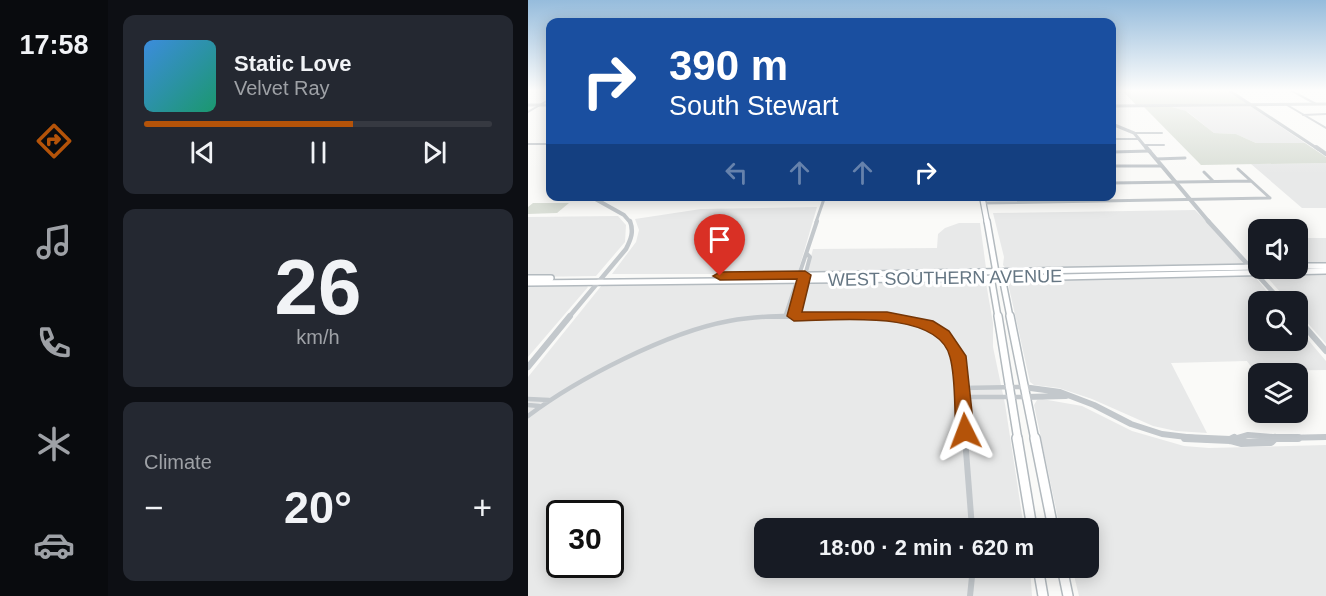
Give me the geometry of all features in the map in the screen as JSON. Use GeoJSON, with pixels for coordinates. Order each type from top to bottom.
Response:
{"type":"FeatureCollection","features":[{"type":"Feature","properties":{"kind":"main road"},"geometry":{"type":"LineString","coordinates":[[983,201],[996,275],[1003,282],[1051,518]]}},
{"type":"Feature","properties":{"kind":"main road"},"geometry":{"type":"LineString","coordinates":[[1308,266],[1326,266]]}},
{"type":"Feature","properties":{"kind":"main road"},"geometry":{"type":"LineString","coordinates":[[1130,275],[1133,272],[1174,269]]}},
{"type":"Feature","properties":{"kind":"main road","name":"WEST SOUTHERN AVENUE"},"geometry":{"type":"LineString","coordinates":[[528,281],[1248,269]]}},
{"type":"Feature","properties":{"kind":"main road"},"geometry":{"type":"LineString","coordinates":[[1079,277],[1118,273],[1123,270]]}},
{"type":"Feature","properties":{"kind":"main road","name":"WEST SOUTHERN AVENUE"},"geometry":{"type":"LineString","coordinates":[[996,275],[1079,277],[1205,274],[1248,270]]}},
{"type":"Feature","properties":{"kind":"main road","name":"WEST SOUTHERN AVENUE"},"geometry":{"type":"LineString","coordinates":[[1308,270],[1326,271]]}},
{"type":"Feature","properties":{"kind":"main road"},"geometry":{"type":"LineString","coordinates":[[996,275],[992,282],[1030,518]]}},
{"type":"Feature","properties":{"kind":"main road"},"geometry":{"type":"LineString","coordinates":[[1040,578],[1042,596]]}},
{"type":"Feature","properties":{"kind":"main road"},"geometry":{"type":"LineString","coordinates":[[1064,578],[1068,596]]}},
{"type":"Feature","properties":{"kind":"street"},"geometry":{"type":"LineString","coordinates":[[1273,119],[1326,154]]}},
{"type":"Feature","properties":{"kind":"street"},"geometry":{"type":"LineString","coordinates":[[1309,119],[1326,127]]}},
{"type":"Feature","properties":{"kind":"street"},"geometry":{"type":"LineString","coordinates":[[1116,126],[1134,133],[1162,133]]}},
{"type":"Feature","properties":{"kind":"street"},"geometry":{"type":"LineString","coordinates":[[1134,133],[1190,199],[1248,261]]}},
{"type":"Feature","properties":{"kind":"street"},"geometry":{"type":"LineString","coordinates":[[1116,139],[1139,139]]}},
{"type":"Feature","properties":{"kind":"street"},"geometry":{"type":"LineString","coordinates":[[528,144],[546,144]]}},
{"type":"Feature","properties":{"kind":"street"},"geometry":{"type":"LineString","coordinates":[[1145,146],[1164,145]]}},
{"type":"Feature","properties":{"kind":"street"},"geometry":{"type":"LineString","coordinates":[[1116,152],[1150,151]]}},
{"type":"Feature","properties":{"kind":"street"},"geometry":{"type":"LineString","coordinates":[[1156,159],[1185,158]]}},
{"type":"Feature","properties":{"kind":"street"},"geometry":{"type":"LineString","coordinates":[[1116,166],[1162,166]]}},
{"type":"Feature","properties":{"kind":"street"},"geometry":{"type":"LineString","coordinates":[[1116,199],[1270,198],[1238,169]]}},
{"type":"Feature","properties":{"kind":"street"},"geometry":{"type":"LineString","coordinates":[[1204,172],[1213,181]]}},
{"type":"Feature","properties":{"kind":"street"},"geometry":{"type":"LineString","coordinates":[[1116,183],[1251,181]]}},
{"type":"Feature","properties":{"kind":"street"},"geometry":{"type":"LineString","coordinates":[[528,367],[629,246],[633,229],[626,216],[599,201]]}},
{"type":"Feature","properties":{"kind":"street"},"geometry":{"type":"LineString","coordinates":[[785,317],[810,256],[807,255],[823,201]]}},
{"type":"Feature","properties":{"kind":"street"},"geometry":{"type":"LineString","coordinates":[[794,316],[801,278]]}},
{"type":"Feature","properties":{"kind":"street"},"geometry":{"type":"LineString","coordinates":[[1264,279],[1273,291]]}},
{"type":"Feature","properties":{"kind":"street"},"geometry":{"type":"LineString","coordinates":[[528,416],[540,406],[600,371],[690,331],[727,321],[794,316],[887,316],[928,324],[944,335],[958,356],[971,518]]}},
{"type":"Feature","properties":{"kind":"street"},"geometry":{"type":"LineString","coordinates":[[1308,330],[1326,351]]}},
{"type":"Feature","properties":{"kind":"street"},"geometry":{"type":"LineString","coordinates":[[962,388],[1023,387],[1060,392],[1094,405],[1131,424],[1162,434],[1191,439],[1251,443],[1271,442],[1275,438],[1326,437]]}},
{"type":"Feature","properties":{"kind":"street"},"geometry":{"type":"LineString","coordinates":[[963,397],[1060,398],[1066,396]]}},
{"type":"Feature","properties":{"kind":"street"},"geometry":{"type":"LineString","coordinates":[[528,399],[550,400]]}},
{"type":"Feature","properties":{"kind":"street"},"geometry":{"type":"LineString","coordinates":[[528,405],[540,406]]}},
{"type":"Feature","properties":{"kind":"street"},"geometry":{"type":"LineString","coordinates":[[970,596],[972,578]]}},
{"type":"Feature","properties":{"kind":"shaded area"},"geometry":{"type":"Polygon","coordinates":[[[1156,119],[1196,119],[1214,133],[1236,134],[1256,143],[1305,143],[1326,157],[1326,163],[1201,165],[1156,119]]]}},
{"type":"Feature","properties":{"kind":"shaded area"},"geometry":{"type":"Polygon","coordinates":[[[1196,119],[1269,119],[1305,143],[1256,143],[1236,134],[1214,133],[1196,119]]]}},
{"type":"Feature","properties":{"kind":"shaded area"},"geometry":{"type":"Polygon","coordinates":[[[1326,163],[1326,208],[1302,208],[1251,164],[1326,163]]]}},
{"type":"Feature","properties":{"kind":"shaded area"},"geometry":{"type":"Polygon","coordinates":[[[533,203],[569,203],[557,213],[528,214],[528,207],[533,203]]]}},
{"type":"Feature","properties":{"kind":"shaded area"},"geometry":{"type":"Polygon","coordinates":[[[817,207],[798,272],[794,274],[612,274],[636,242],[639,230],[635,219],[701,209],[817,207]]]}},
{"type":"Feature","properties":{"kind":"shaded area"},"geometry":{"type":"Polygon","coordinates":[[[1195,210],[1245,264],[1007,270],[1003,265],[1004,257],[993,213],[1195,210]]]}},
{"type":"Feature","properties":{"kind":"shaded area"},"geometry":{"type":"Polygon","coordinates":[[[618,216],[626,225],[625,242],[596,276],[528,277],[528,217],[618,216]]]}},
{"type":"Feature","properties":{"kind":"shaded area"},"geometry":{"type":"Polygon","coordinates":[[[959,223],[980,223],[986,268],[984,271],[808,274],[807,272],[813,249],[937,248],[938,234],[945,228],[959,223]]]}},
{"type":"Feature","properties":{"kind":"shaded area"},"geometry":{"type":"Polygon","coordinates":[[[1308,238],[1326,238],[1326,264],[1308,264],[1308,238]]]}},
{"type":"Feature","properties":{"kind":"shaded area"},"geometry":{"type":"Polygon","coordinates":[[[1326,274],[1326,344],[1308,323],[1308,291],[1279,291],[1269,279],[1308,279],[1308,275],[1326,274]]]}},
{"type":"Feature","properties":{"kind":"shaded area"},"geometry":{"type":"Polygon","coordinates":[[[1248,275],[1248,279],[1257,279],[1267,291],[1248,291],[1248,351],[1308,351],[1308,340],[1326,361],[1326,370],[1308,370],[1308,363],[1248,363],[1247,361],[1171,363],[1207,433],[1176,431],[1153,426],[1092,399],[1059,388],[1034,385],[1030,382],[1008,283],[1011,280],[1248,275]]]}},
{"type":"Feature","properties":{"kind":"shaded area"},"geometry":{"type":"Polygon","coordinates":[[[984,281],[993,323],[993,347],[1005,404],[1022,518],[754,518],[754,578],[1031,578],[1032,596],[528,596],[528,377],[602,285],[606,283],[984,281]]]}},
{"type":"Feature","properties":{"kind":"shaded area"},"geometry":{"type":"Polygon","coordinates":[[[528,285],[586,285],[588,287],[528,357],[528,285]]]}},
{"type":"Feature","properties":{"kind":"shaded area"},"geometry":{"type":"Polygon","coordinates":[[[1037,400],[1082,406],[1132,431],[1184,446],[1209,448],[1326,445],[1326,596],[1079,596],[1075,578],[1099,578],[1099,518],[1058,518],[1034,405],[1037,400]]]}},
{"type":"Feature","properties":{"kind":"route"},"geometry":{"type":"LineString","coordinates":[[720,276],[805,275],[794,316],[887,316],[928,324],[941,332],[958,356],[965,431]]}}]}
